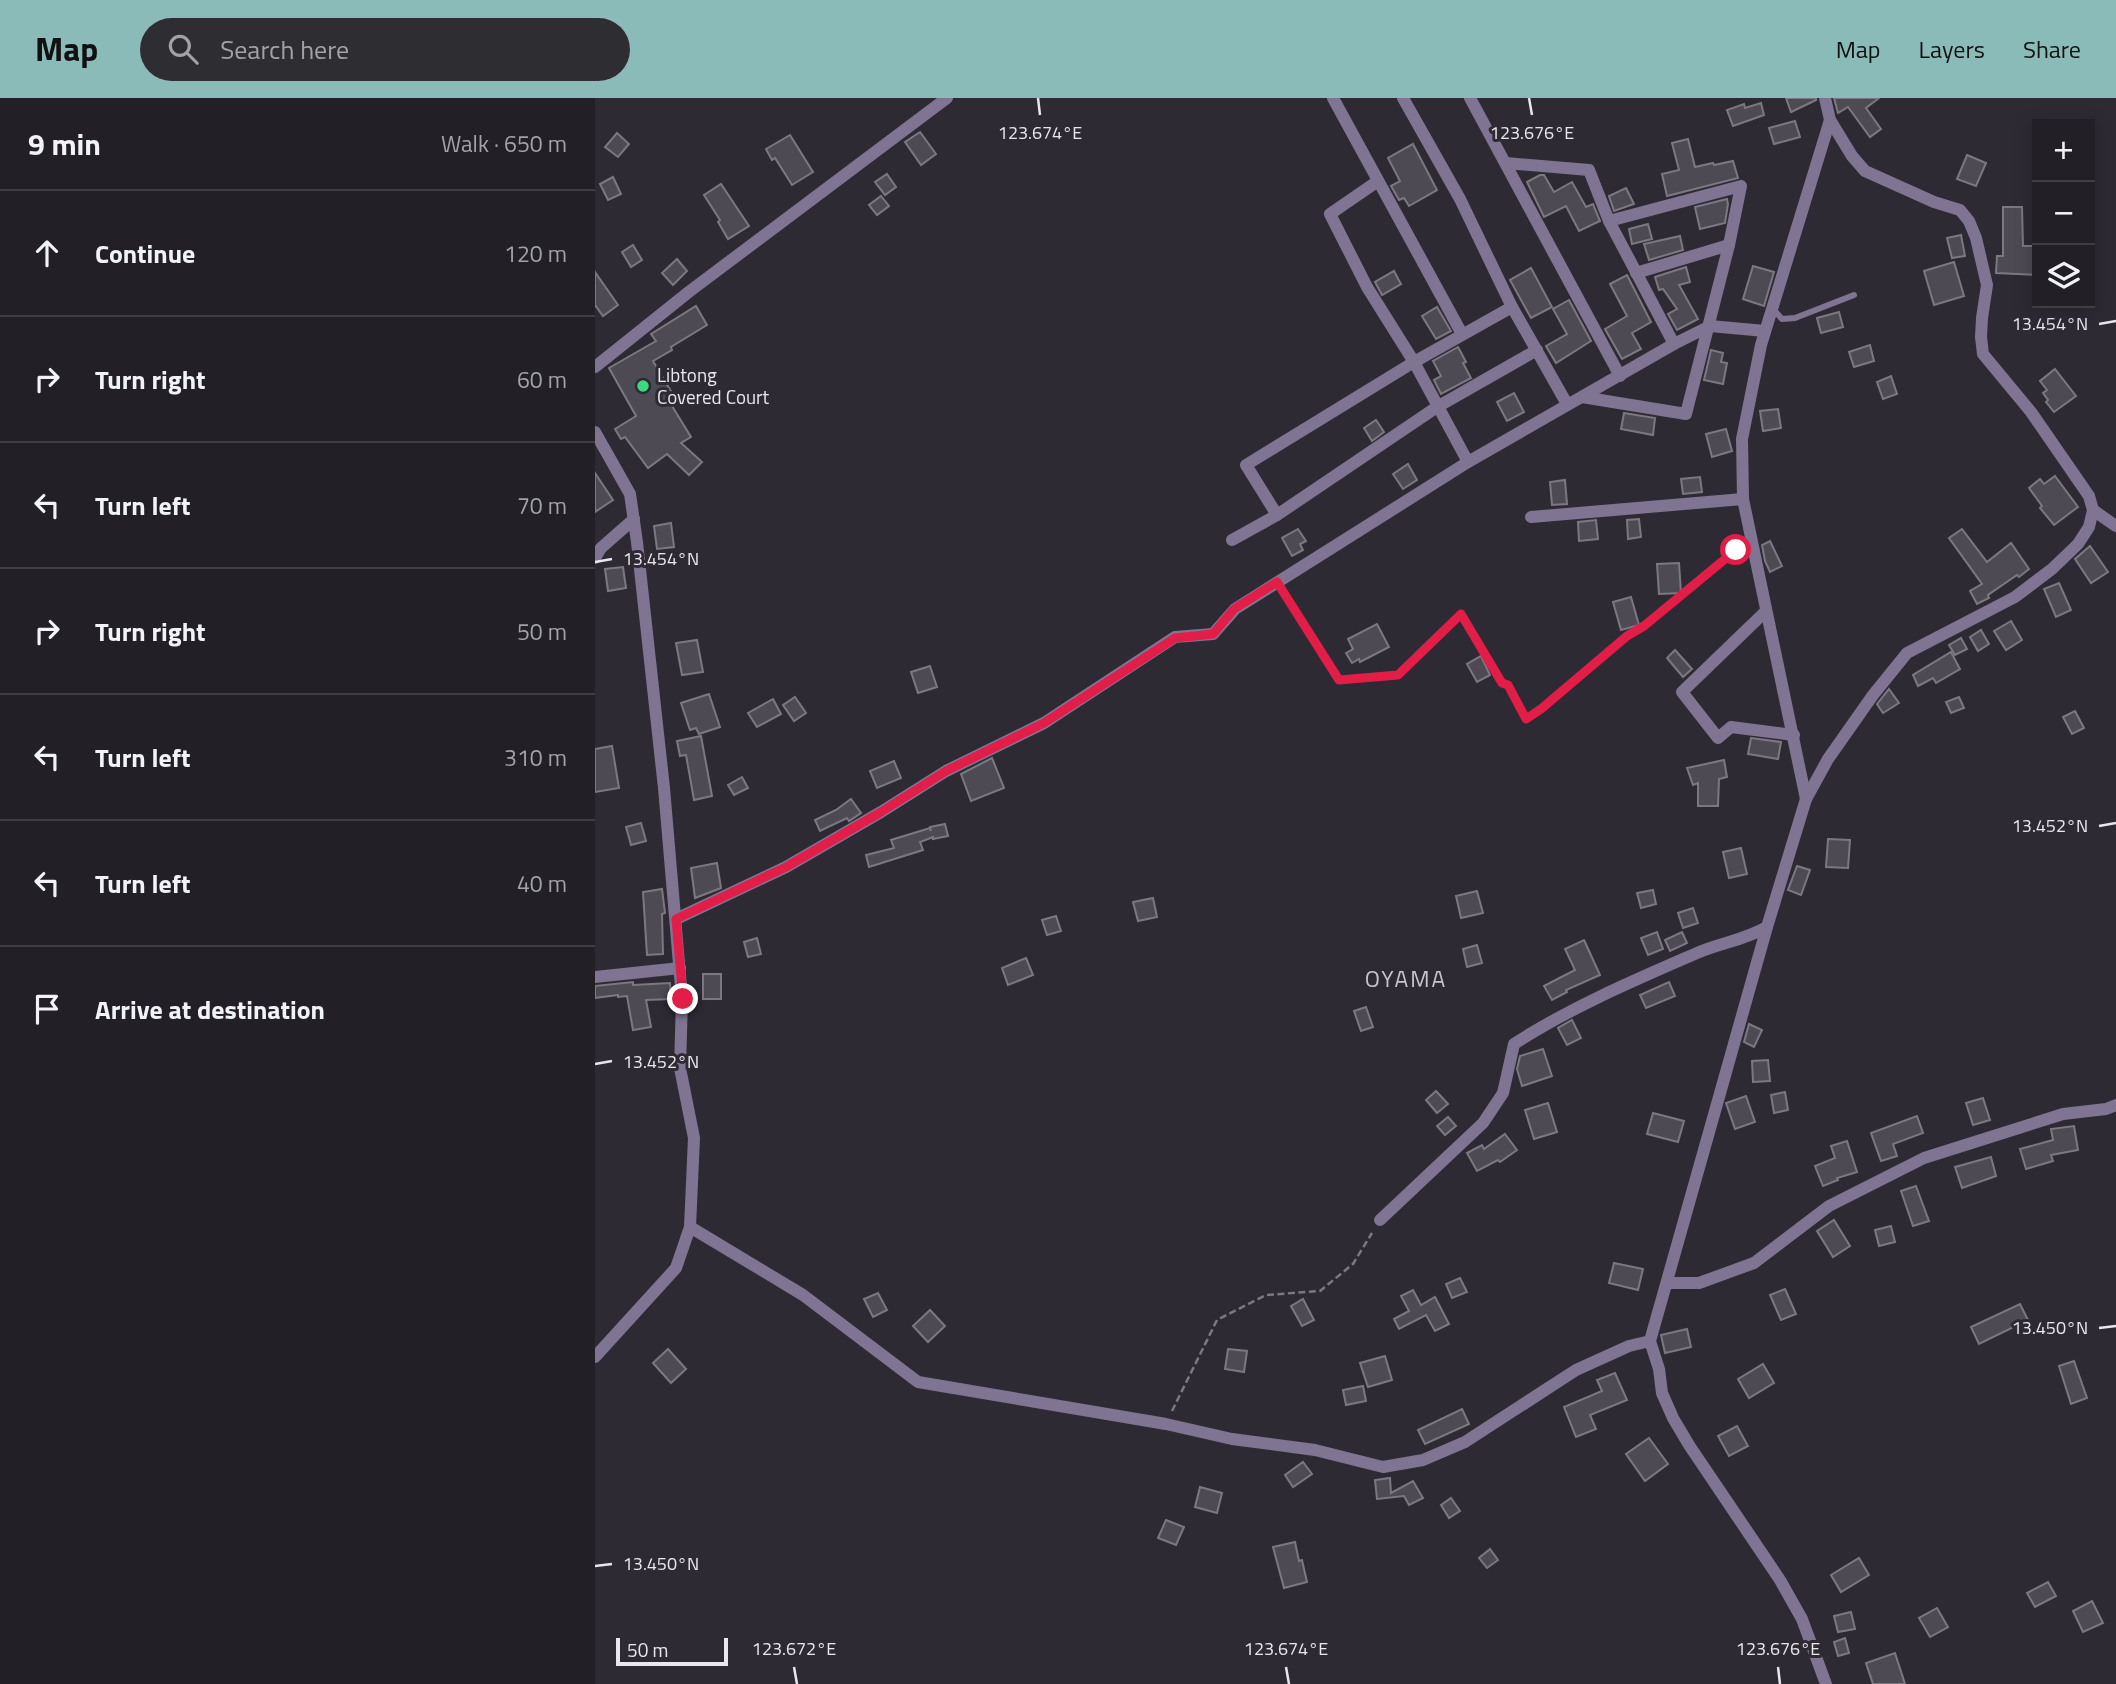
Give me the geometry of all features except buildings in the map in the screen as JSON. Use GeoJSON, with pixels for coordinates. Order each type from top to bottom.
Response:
{"type":"FeatureCollection","features":[{"type":"Feature","properties":{"kind":"street"},"geometry":{"type":"LineString","coordinates":[[595,368],[690,291],[947,98]]}},
{"type":"Feature","properties":{"kind":"street"},"geometry":{"type":"LineString","coordinates":[[1333,98],[1462,334]]}},
{"type":"Feature","properties":{"kind":"street"},"geometry":{"type":"LineString","coordinates":[[1403,98],[1460,199],[1512,307],[1567,404]]}},
{"type":"Feature","properties":{"kind":"street"},"geometry":{"type":"LineString","coordinates":[[1470,98],[1619,376]]}},
{"type":"Feature","properties":{"kind":"street"},"geometry":{"type":"LineString","coordinates":[[1825,98],[1830,120],[1852,156],[1865,171],[1960,211],[1969,221],[1976,238],[1987,285],[1980,337],[1983,354],[2046,434],[2089,496],[2093,510],[2089,527],[2078,544],[2052,569],[2015,597],[1907,653],[1873,695],[1828,759],[1806,799],[1650,1340],[1659,1369],[1662,1393],[1673,1418],[1780,1580],[1802,1619],[1826,1684]]}},
{"type":"Feature","properties":{"kind":"street"},"geometry":{"type":"LineString","coordinates":[[1806,799],[1743,499],[1742,439],[1771,308],[1830,120]]}},
{"type":"Feature","properties":{"kind":"street"},"geometry":{"type":"LineString","coordinates":[[1506,163],[1589,170],[1609,221],[1674,344]]}},
{"type":"Feature","properties":{"kind":"street"},"geometry":{"type":"LineString","coordinates":[[1378,181],[1330,214],[1367,287],[1414,362],[1468,461]]}},
{"type":"Feature","properties":{"kind":"street"},"geometry":{"type":"LineString","coordinates":[[1581,397],[1686,414],[1710,326],[1741,186],[1609,221]]}},
{"type":"Feature","properties":{"kind":"street"},"geometry":{"type":"LineString","coordinates":[[1636,272],[1729,244]]}},
{"type":"Feature","properties":{"kind":"street"},"geometry":{"type":"LineString","coordinates":[[1277,515],[1246,464],[1414,362],[1512,307]]}},
{"type":"Feature","properties":{"kind":"street"},"geometry":{"type":"LineString","coordinates":[[676,919],[786,867],[946,771],[1044,723],[1175,638],[1213,634],[1234,609],[1468,461],[1674,344],[1710,326],[1765,331]]}},
{"type":"Feature","properties":{"kind":"street"},"geometry":{"type":"LineString","coordinates":[[1232,540],[1277,515],[1437,407],[1537,349]]}},
{"type":"Feature","properties":{"kind":"street"},"geometry":{"type":"LineString","coordinates":[[595,432],[630,494],[634,519],[664,788],[683,999],[680,1068],[694,1138],[690,1227],[676,1268],[595,1357]]}},
{"type":"Feature","properties":{"kind":"street"},"geometry":{"type":"LineString","coordinates":[[1531,517],[1743,499]]}},
{"type":"Feature","properties":{"kind":"street"},"geometry":{"type":"LineString","coordinates":[[2093,510],[2116,526]]}},
{"type":"Feature","properties":{"kind":"street"},"geometry":{"type":"LineString","coordinates":[[595,558],[601,548],[634,519]]}},
{"type":"Feature","properties":{"kind":"street"},"geometry":{"type":"LineString","coordinates":[[1766,611],[1682,692],[1718,738],[1731,727],[1794,735]]}},
{"type":"Feature","properties":{"kind":"street"},"geometry":{"type":"LineString","coordinates":[[1380,1220],[1482,1122],[1503,1093],[1514,1044],[1544,1025],[1649,974],[1699,952],[1749,937],[1767,927]]}},
{"type":"Feature","properties":{"kind":"street"},"geometry":{"type":"LineString","coordinates":[[595,977],[680,968]]}},
{"type":"Feature","properties":{"kind":"street"},"geometry":{"type":"LineString","coordinates":[[1667,1283],[1699,1283],[1753,1263],[1829,1206],[1924,1158],[2063,1114],[2106,1110],[2116,1104]]}},
{"type":"Feature","properties":{"kind":"street"},"geometry":{"type":"LineString","coordinates":[[690,1227],[803,1295],[918,1382],[1166,1424],[1232,1439],[1315,1450],[1384,1468],[1423,1460],[1465,1441],[1576,1370],[1629,1346],[1650,1340]]}},
{"type":"Feature","properties":{"kind":"lane"},"geometry":{"type":"LineString","coordinates":[[1771,308],[1781,319],[1795,318],[1854,295]]}},
{"type":"Feature","properties":{"kind":"path"},"geometry":{"type":"LineString","coordinates":[[1277,582],[1339,680],[1398,675],[1461,614],[1502,683],[1508,685],[1526,719],[1752,536]]}},
{"type":"Feature","properties":{"kind":"path"},"geometry":{"type":"LineString","coordinates":[[1166,1424],[1217,1320],[1266,1295],[1320,1292],[1353,1264],[1380,1220]]}},
{"type":"Feature","properties":{"kind":"place","name":"Libtong Covered Court"},"geometry":{"type":"Point","coordinates":[643,386]}},
{"type":"Feature","properties":{"kind":"district","name":"OYAMA"},"geometry":{"type":"Point","coordinates":[1406,979]}},
{"type":"Feature","properties":{"kind":"route"},"geometry":{"type":"LineString","coordinates":[[683,999],[676,919],[786,867],[946,771],[1044,723],[1175,638],[1213,634],[1234,609],[1277,582],[1339,680],[1398,675],[1461,614],[1502,683],[1508,685],[1526,719],[1736,550]]}}]}
